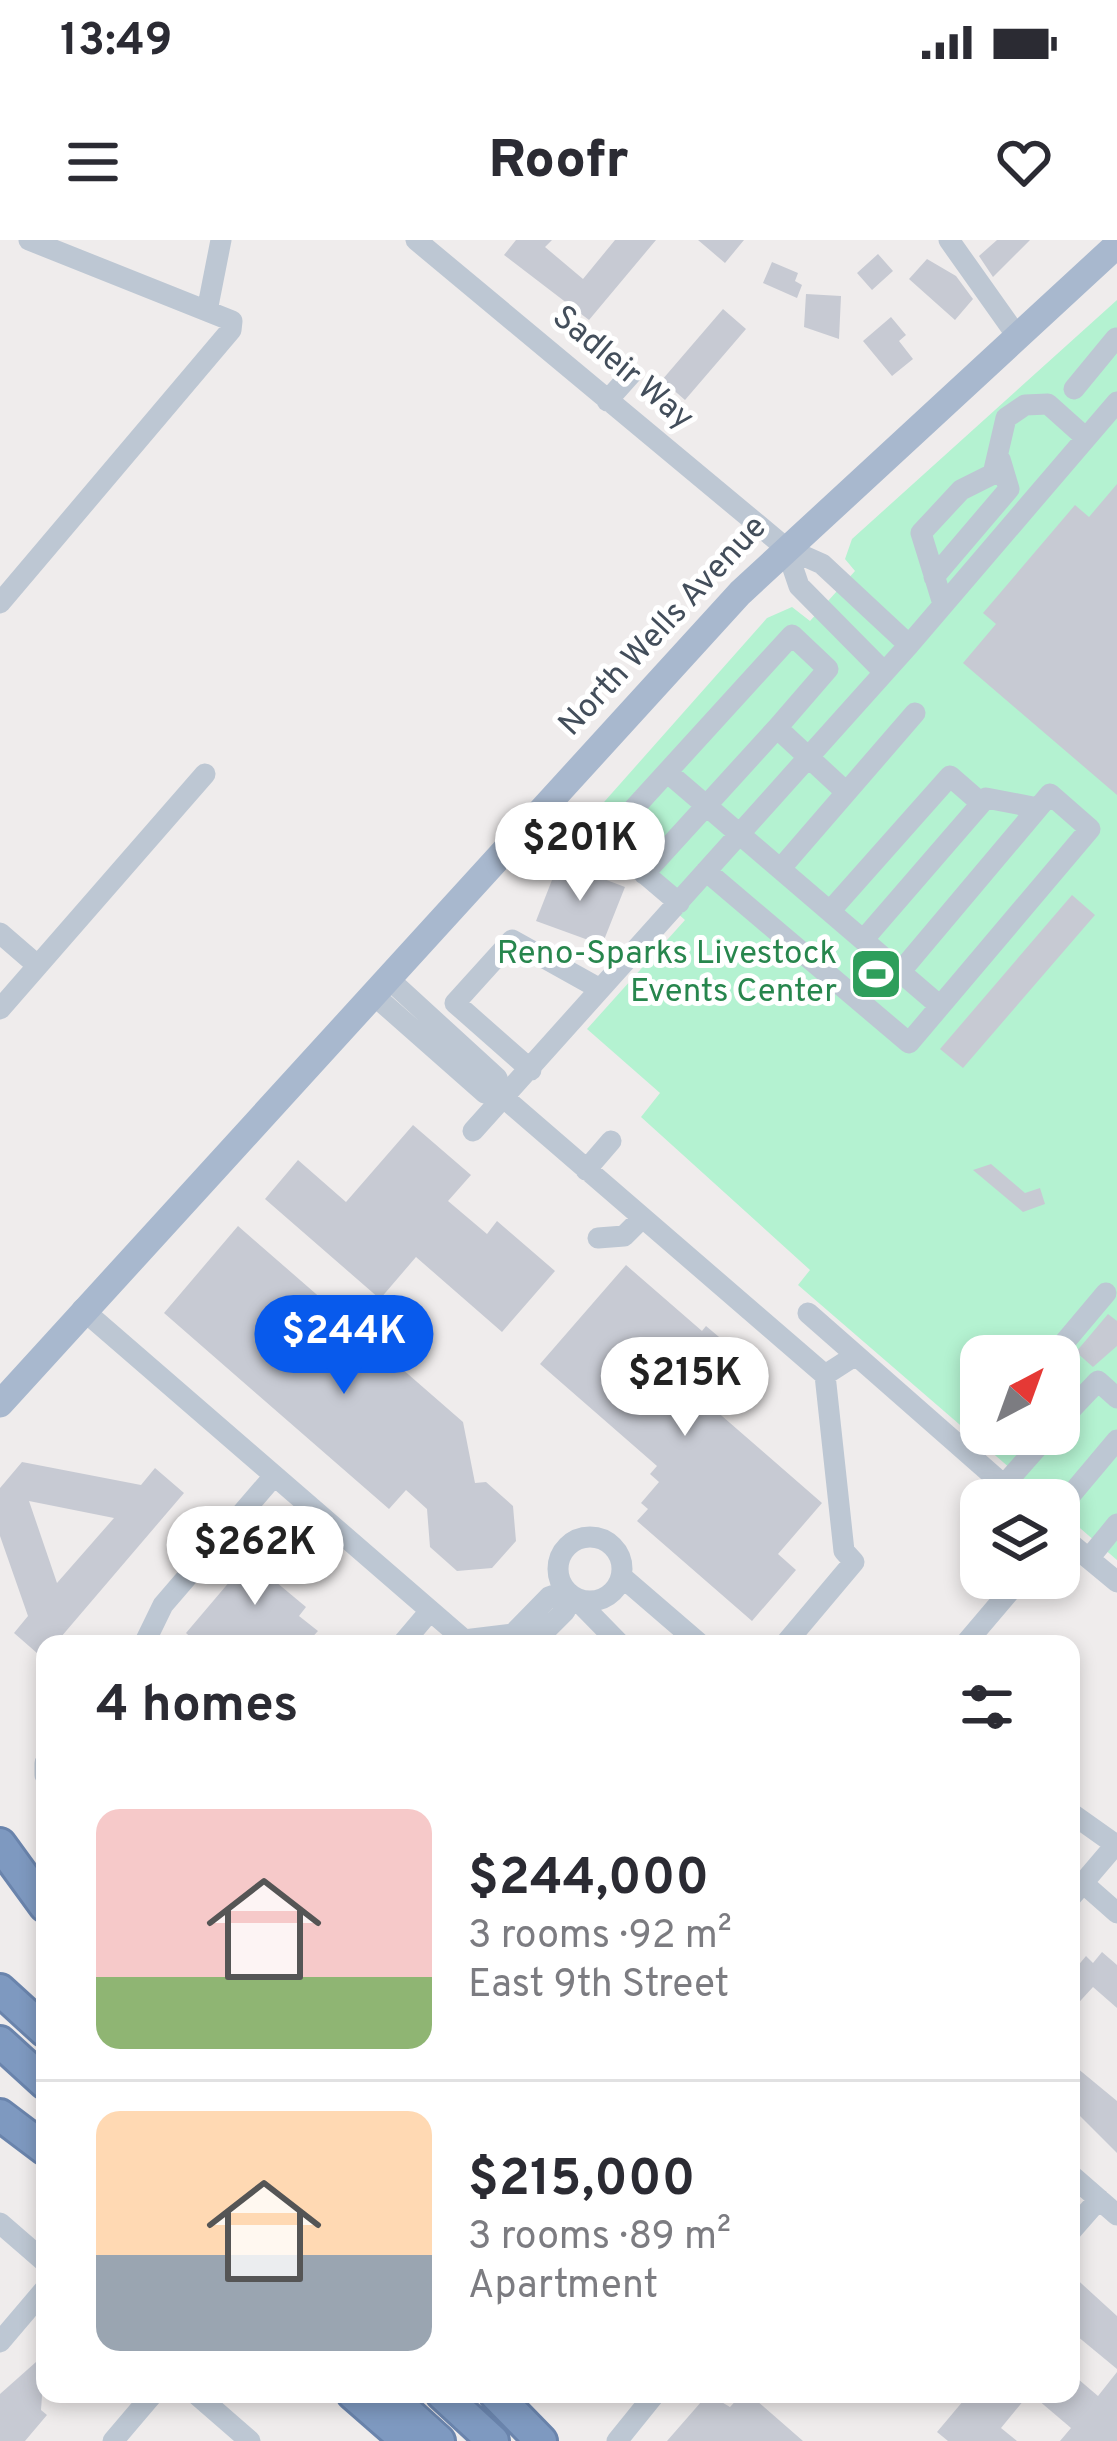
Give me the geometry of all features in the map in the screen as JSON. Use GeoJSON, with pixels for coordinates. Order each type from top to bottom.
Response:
{"type":"FeatureCollection","features":[{"type":"Feature","properties":{"kind":"highway"},"geometry":{"type":"LineString","coordinates":[[0,1844],[36,1894]]}},
{"type":"Feature","properties":{"kind":"highway"},"geometry":{"type":"LineString","coordinates":[[0,1990],[36,2023]]}},
{"type":"Feature","properties":{"kind":"highway"},"geometry":{"type":"LineString","coordinates":[[0,2042],[36,2075]]}},
{"type":"Feature","properties":{"kind":"highway"},"geometry":{"type":"LineString","coordinates":[[0,2114],[36,2142]]}},
{"type":"Feature","properties":{"kind":"highway"},"geometry":{"type":"LineString","coordinates":[[363,2403],[407,2441]]}},
{"type":"Feature","properties":{"kind":"highway"},"geometry":{"type":"LineString","coordinates":[[397,2403],[439,2441]]}},
{"type":"Feature","properties":{"kind":"highway"},"geometry":{"type":"LineString","coordinates":[[452,2403],[493,2441]]}},
{"type":"Feature","properties":{"kind":"highway"},"geometry":{"type":"LineString","coordinates":[[504,2403],[541,2441]]}},
{"type":"Feature","properties":{"kind":"main road","name":"North Wells Avenue"},"geometry":{"type":"LineString","coordinates":[[0,1404],[82,1309],[384,989],[786,548],[1117,245]]}},
{"type":"Feature","properties":{"kind":"street"},"geometry":{"type":"LineString","coordinates":[[207,311],[220,240]]}},
{"type":"Feature","properties":{"kind":"street","name":"Sadleir Way"},"geometry":{"type":"LineString","coordinates":[[416,240],[786,548]]}},
{"type":"Feature","properties":{"kind":"street"},"geometry":{"type":"LineString","coordinates":[[949,240],[1017,335]]}},
{"type":"Feature","properties":{"kind":"street"},"geometry":{"type":"LineString","coordinates":[[0,603],[231,330],[232,321],[37,242]]}},
{"type":"Feature","properties":{"kind":"street"},"geometry":{"type":"LineString","coordinates":[[1074,389],[1117,338]]}},
{"type":"Feature","properties":{"kind":"street"},"geometry":{"type":"LineString","coordinates":[[607,401],[632,373]]}},
{"type":"Feature","properties":{"kind":"street"},"geometry":{"type":"LineString","coordinates":[[473,1131],[909,645],[1117,402]]}},
{"type":"Feature","properties":{"kind":"street"},"geometry":{"type":"LineString","coordinates":[[943,604],[921,533],[961,490],[993,474],[1006,418],[1025,405],[1048,404],[1086,438]]}},
{"type":"Feature","properties":{"kind":"street"},"geometry":{"type":"LineString","coordinates":[[934,577],[1009,489],[1000,459]]}},
{"type":"Feature","properties":{"kind":"street"},"geometry":{"type":"LineString","coordinates":[[786,548],[822,564],[909,645]]}},
{"type":"Feature","properties":{"kind":"street"},"geometry":{"type":"LineString","coordinates":[[786,548],[799,586],[884,672]]}},
{"type":"Feature","properties":{"kind":"street"},"geometry":{"type":"LineString","coordinates":[[644,874],[828,669],[791,635],[605,840],[644,874],[679,903]]}},
{"type":"Feature","properties":{"kind":"street"},"geometry":{"type":"LineString","coordinates":[[781,868],[914,713]]}},
{"type":"Feature","properties":{"kind":"street"},"geometry":{"type":"LineString","coordinates":[[777,728],[846,792]]}},
{"type":"Feature","properties":{"kind":"street"},"geometry":{"type":"LineString","coordinates":[[667,772],[940,1006]]}},
{"type":"Feature","properties":{"kind":"street"},"geometry":{"type":"LineString","coordinates":[[0,1009],[205,774]]}},
{"type":"Feature","properties":{"kind":"street"},"geometry":{"type":"LineString","coordinates":[[831,910],[950,776],[982,803]]}},
{"type":"Feature","properties":{"kind":"street"},"geometry":{"type":"LineString","coordinates":[[706,871],[909,1043],[1090,829],[1050,794],[901,970]]}},
{"type":"Feature","properties":{"kind":"street"},"geometry":{"type":"LineString","coordinates":[[865,939],[986,798],[1038,808]]}},
{"type":"Feature","properties":{"kind":"street"},"geometry":{"type":"LineString","coordinates":[[0,933],[38,965]]}},
{"type":"Feature","properties":{"kind":"street"},"geometry":{"type":"LineString","coordinates":[[530,1070],[455,1003],[512,940],[600,989]]}},
{"type":"Feature","properties":{"kind":"street"},"geometry":{"type":"LineString","coordinates":[[384,989],[497,1078],[503,1096],[825,1375],[844,1551],[854,1562],[793,1635]]}},
{"type":"Feature","properties":{"kind":"street"},"geometry":{"type":"LineString","coordinates":[[586,1170],[611,1141]]}},
{"type":"Feature","properties":{"kind":"street"},"geometry":{"type":"LineString","coordinates":[[598,1238],[624,1236],[641,1219]]}},
{"type":"Feature","properties":{"kind":"street"},"geometry":{"type":"LineString","coordinates":[[1071,1335],[1106,1293]]}},
{"type":"Feature","properties":{"kind":"street"},"geometry":{"type":"LineString","coordinates":[[82,1309],[458,1635]]}},
{"type":"Feature","properties":{"kind":"street"},"geometry":{"type":"LineString","coordinates":[[808,1313],[960,1446]]}},
{"type":"Feature","properties":{"kind":"street"},"geometry":{"type":"LineString","coordinates":[[825,1375],[856,1355]]}},
{"type":"Feature","properties":{"kind":"street"},"geometry":{"type":"LineString","coordinates":[[1080,1400],[1098,1381],[1117,1398]]}},
{"type":"Feature","properties":{"kind":"street"},"geometry":{"type":"LineString","coordinates":[[1080,1484],[1117,1440]]}},
{"type":"Feature","properties":{"kind":"street"},"geometry":{"type":"LineString","coordinates":[[970,1455],[997,1479]]}},
{"type":"Feature","properties":{"kind":"street"},"geometry":{"type":"LineString","coordinates":[[152,1635],[163,1605],[274,1476]]}},
{"type":"Feature","properties":{"kind":"street"},"geometry":{"type":"LineString","coordinates":[[1090,1557],[1117,1524]]}},
{"type":"Feature","properties":{"kind":"street"},"geometry":{"type":"LineString","coordinates":[[541,1635],[566,1611],[567,1594],[558,1560],[581,1538],[612,1545],[621,1576],[690,1635]]}},
{"type":"Feature","properties":{"kind":"street"},"geometry":{"type":"LineString","coordinates":[[1080,1550],[1117,1582]]}},
{"type":"Feature","properties":{"kind":"street"},"geometry":{"type":"LineString","coordinates":[[507,1635],[549,1598],[567,1594],[603,1598],[621,1576]]}},
{"type":"Feature","properties":{"kind":"street"},"geometry":{"type":"LineString","coordinates":[[567,1594],[610,1635]]}},
{"type":"Feature","properties":{"kind":"street"},"geometry":{"type":"LineString","coordinates":[[972,1635],[1003,1599]]}},
{"type":"Feature","properties":{"kind":"street"},"geometry":{"type":"LineString","coordinates":[[410,1635],[430,1611]]}},
{"type":"Feature","properties":{"kind":"street"},"geometry":{"type":"LineString","coordinates":[[1080,1819],[1116,1844],[1080,1886]]}},
{"type":"Feature","properties":{"kind":"street"},"geometry":{"type":"LineString","coordinates":[[1080,1892],[1117,1913]]}},
{"type":"Feature","properties":{"kind":"street"},"geometry":{"type":"LineString","coordinates":[[1080,2183],[1117,2215]]}},
{"type":"Feature","properties":{"kind":"street"},"geometry":{"type":"LineString","coordinates":[[1080,2221],[1099,2199]]}},
{"type":"Feature","properties":{"kind":"street"},"geometry":{"type":"LineString","coordinates":[[0,2223],[36,2254]]}},
{"type":"Feature","properties":{"kind":"street"},"geometry":{"type":"LineString","coordinates":[[0,2342],[36,2300]]}},
{"type":"Feature","properties":{"kind":"street"},"geometry":{"type":"LineString","coordinates":[[113,2441],[145,2403]]}},
{"type":"Feature","properties":{"kind":"street"},"geometry":{"type":"LineString","coordinates":[[206,2403],[250,2441]]}},
{"type":"Feature","properties":{"kind":"street"},"geometry":{"type":"LineString","coordinates":[[617,2441],[648,2403]]}},
{"type":"Feature","properties":{"kind":"green space","name":"Reno-Sparks Livestock Events Center"},"geometry":{"type":"Polygon","coordinates":[[[1117,300],[1117,1560],[1080,1528],[1080,1479],[1023,1479],[995,1455],[1080,1455],[1080,1335],[960,1335],[960,1425],[798,1285],[810,1270],[641,1117],[660,1093],[587,1029],[685,920],[638,878],[566,845],[767,618],[792,607],[810,621],[855,571],[845,559],[852,539],[1117,300]]]}},
{"type":"Feature","properties":{"kind":"building"},"geometry":{"type":"Polygon","coordinates":[[[516,240],[552,240],[545,247],[583,279],[615,240],[656,240],[589,320],[504,255],[516,240]]]}},
{"type":"Feature","properties":{"kind":"building"},"geometry":{"type":"Polygon","coordinates":[[[698,240],[744,240],[725,263],[698,240]]]}},
{"type":"Feature","properties":{"kind":"building"},"geometry":{"type":"Polygon","coordinates":[[[997,240],[1030,240],[993,277],[979,256],[997,240]]]}},
{"type":"Feature","properties":{"kind":"building"},"geometry":{"type":"Polygon","coordinates":[[[878,254],[893,271],[872,290],[857,273],[878,254]]]}},
{"type":"Feature","properties":{"kind":"building"},"geometry":{"type":"Polygon","coordinates":[[[927,259],[956,276],[973,299],[955,320],[909,279],[927,259]]]}},
{"type":"Feature","properties":{"kind":"building"},"geometry":{"type":"Polygon","coordinates":[[[772,262],[798,273],[795,281],[802,285],[797,298],[763,283],[772,262]]]}},
{"type":"Feature","properties":{"kind":"building"},"geometry":{"type":"Polygon","coordinates":[[[806,294],[841,296],[839,339],[804,327],[806,294]]]}},
{"type":"Feature","properties":{"kind":"building"},"geometry":{"type":"Polygon","coordinates":[[[723,309],[746,329],[685,400],[662,380],[723,309]]]}},
{"type":"Feature","properties":{"kind":"building"},"geometry":{"type":"Polygon","coordinates":[[[891,317],[906,335],[899,341],[913,359],[892,376],[863,341],[891,317]]]}},
{"type":"Feature","properties":{"kind":"building"},"geometry":{"type":"Polygon","coordinates":[[[1117,484],[1117,795],[963,663],[996,624],[983,613],[1075,505],[1089,517],[1117,484]]]}},
{"type":"Feature","properties":{"kind":"building"},"geometry":{"type":"Polygon","coordinates":[[[559,862],[625,887],[602,945],[536,921],[559,862]]]}},
{"type":"Feature","properties":{"kind":"building"},"geometry":{"type":"Polygon","coordinates":[[[1072,895],[1095,915],[963,1068],[940,1049],[1072,895]]]}},
{"type":"Feature","properties":{"kind":"building"},"geometry":{"type":"Polygon","coordinates":[[[413,1125],[471,1175],[448,1201],[487,1234],[497,1221],[555,1271],[502,1332],[416,1257],[380,1299],[265,1199],[298,1160],[346,1202],[413,1125]]]}},
{"type":"Feature","properties":{"kind":"building"},"geometry":{"type":"Polygon","coordinates":[[[991,1164],[1025,1193],[1040,1188],[1045,1204],[1023,1212],[973,1170],[991,1164]]]}},
{"type":"Feature","properties":{"kind":"building"},"geometry":{"type":"Polygon","coordinates":[[[238,1226],[463,1422],[475,1483],[486,1482],[513,1506],[516,1541],[492,1568],[457,1571],[430,1547],[427,1509],[406,1490],[389,1509],[164,1313],[238,1226]]]}},
{"type":"Feature","properties":{"kind":"building"},"geometry":{"type":"Polygon","coordinates":[[[626,1265],[702,1331],[706,1326],[744,1358],[707,1403],[822,1503],[778,1554],[796,1570],[752,1621],[637,1521],[648,1509],[641,1503],[659,1482],[650,1474],[657,1466],[540,1364],[626,1265]]]}},
{"type":"Feature","properties":{"kind":"building"},"geometry":{"type":"Polygon","coordinates":[[[1108,1314],[1117,1321],[1117,1346],[1093,1367],[1080,1356],[1080,1347],[1108,1314]]]}},
{"type":"Feature","properties":{"kind":"building"},"geometry":{"type":"Polygon","coordinates":[[[22,1462],[141,1485],[155,1468],[184,1493],[63,1635],[36,1635],[36,1652],[14,1633],[28,1616],[0,1536],[0,1488],[22,1462]],[[29,1501],[57,1583],[114,1518],[29,1501]]]}},
{"type":"Feature","properties":{"kind":"building"},"geometry":{"type":"Polygon","coordinates":[[[264,1541],[291,1564],[276,1582],[306,1607],[299,1616],[318,1631],[314,1635],[186,1633],[264,1541]]]}},
{"type":"Feature","properties":{"kind":"building"},"geometry":{"type":"Polygon","coordinates":[[[1102,1952],[1117,1965],[1117,2008],[1093,1987],[1080,2001],[1080,1963],[1086,1956],[1093,1963],[1102,1952]]]}},
{"type":"Feature","properties":{"kind":"building"},"geometry":{"type":"Polygon","coordinates":[[[1080,2070],[1117,2101],[1117,2153],[1080,2116],[1080,2070]]]}},
{"type":"Feature","properties":{"kind":"building"},"geometry":{"type":"Polygon","coordinates":[[[1080,2282],[1117,2316],[1117,2369],[1080,2338],[1080,2282]]]}},
{"type":"Feature","properties":{"kind":"building"},"geometry":{"type":"Polygon","coordinates":[[[36,2362],[36,2403],[42,2403],[47,2415],[25,2441],[0,2441],[0,2394],[36,2362]]]}},
{"type":"Feature","properties":{"kind":"building"},"geometry":{"type":"Polygon","coordinates":[[[1117,2372],[1117,2441],[1060,2441],[1071,2428],[1042,2403],[1080,2403],[1080,2381],[1098,2396],[1117,2372]]]}},
{"type":"Feature","properties":{"kind":"building"},"geometry":{"type":"Polygon","coordinates":[[[700,2403],[730,2407],[759,2403],[803,2441],[667,2441],[700,2403]]]}},
{"type":"Feature","properties":{"kind":"building"},"geometry":{"type":"Polygon","coordinates":[[[961,2403],[1022,2403],[1001,2428],[1017,2441],[948,2441],[937,2432],[961,2403]]]}},
{"type":"Feature","properties":{"kind":"place","name":"Reno-Sparks Livestock Events Center"},"geometry":{"type":"Point","coordinates":[876,974]}}]}
